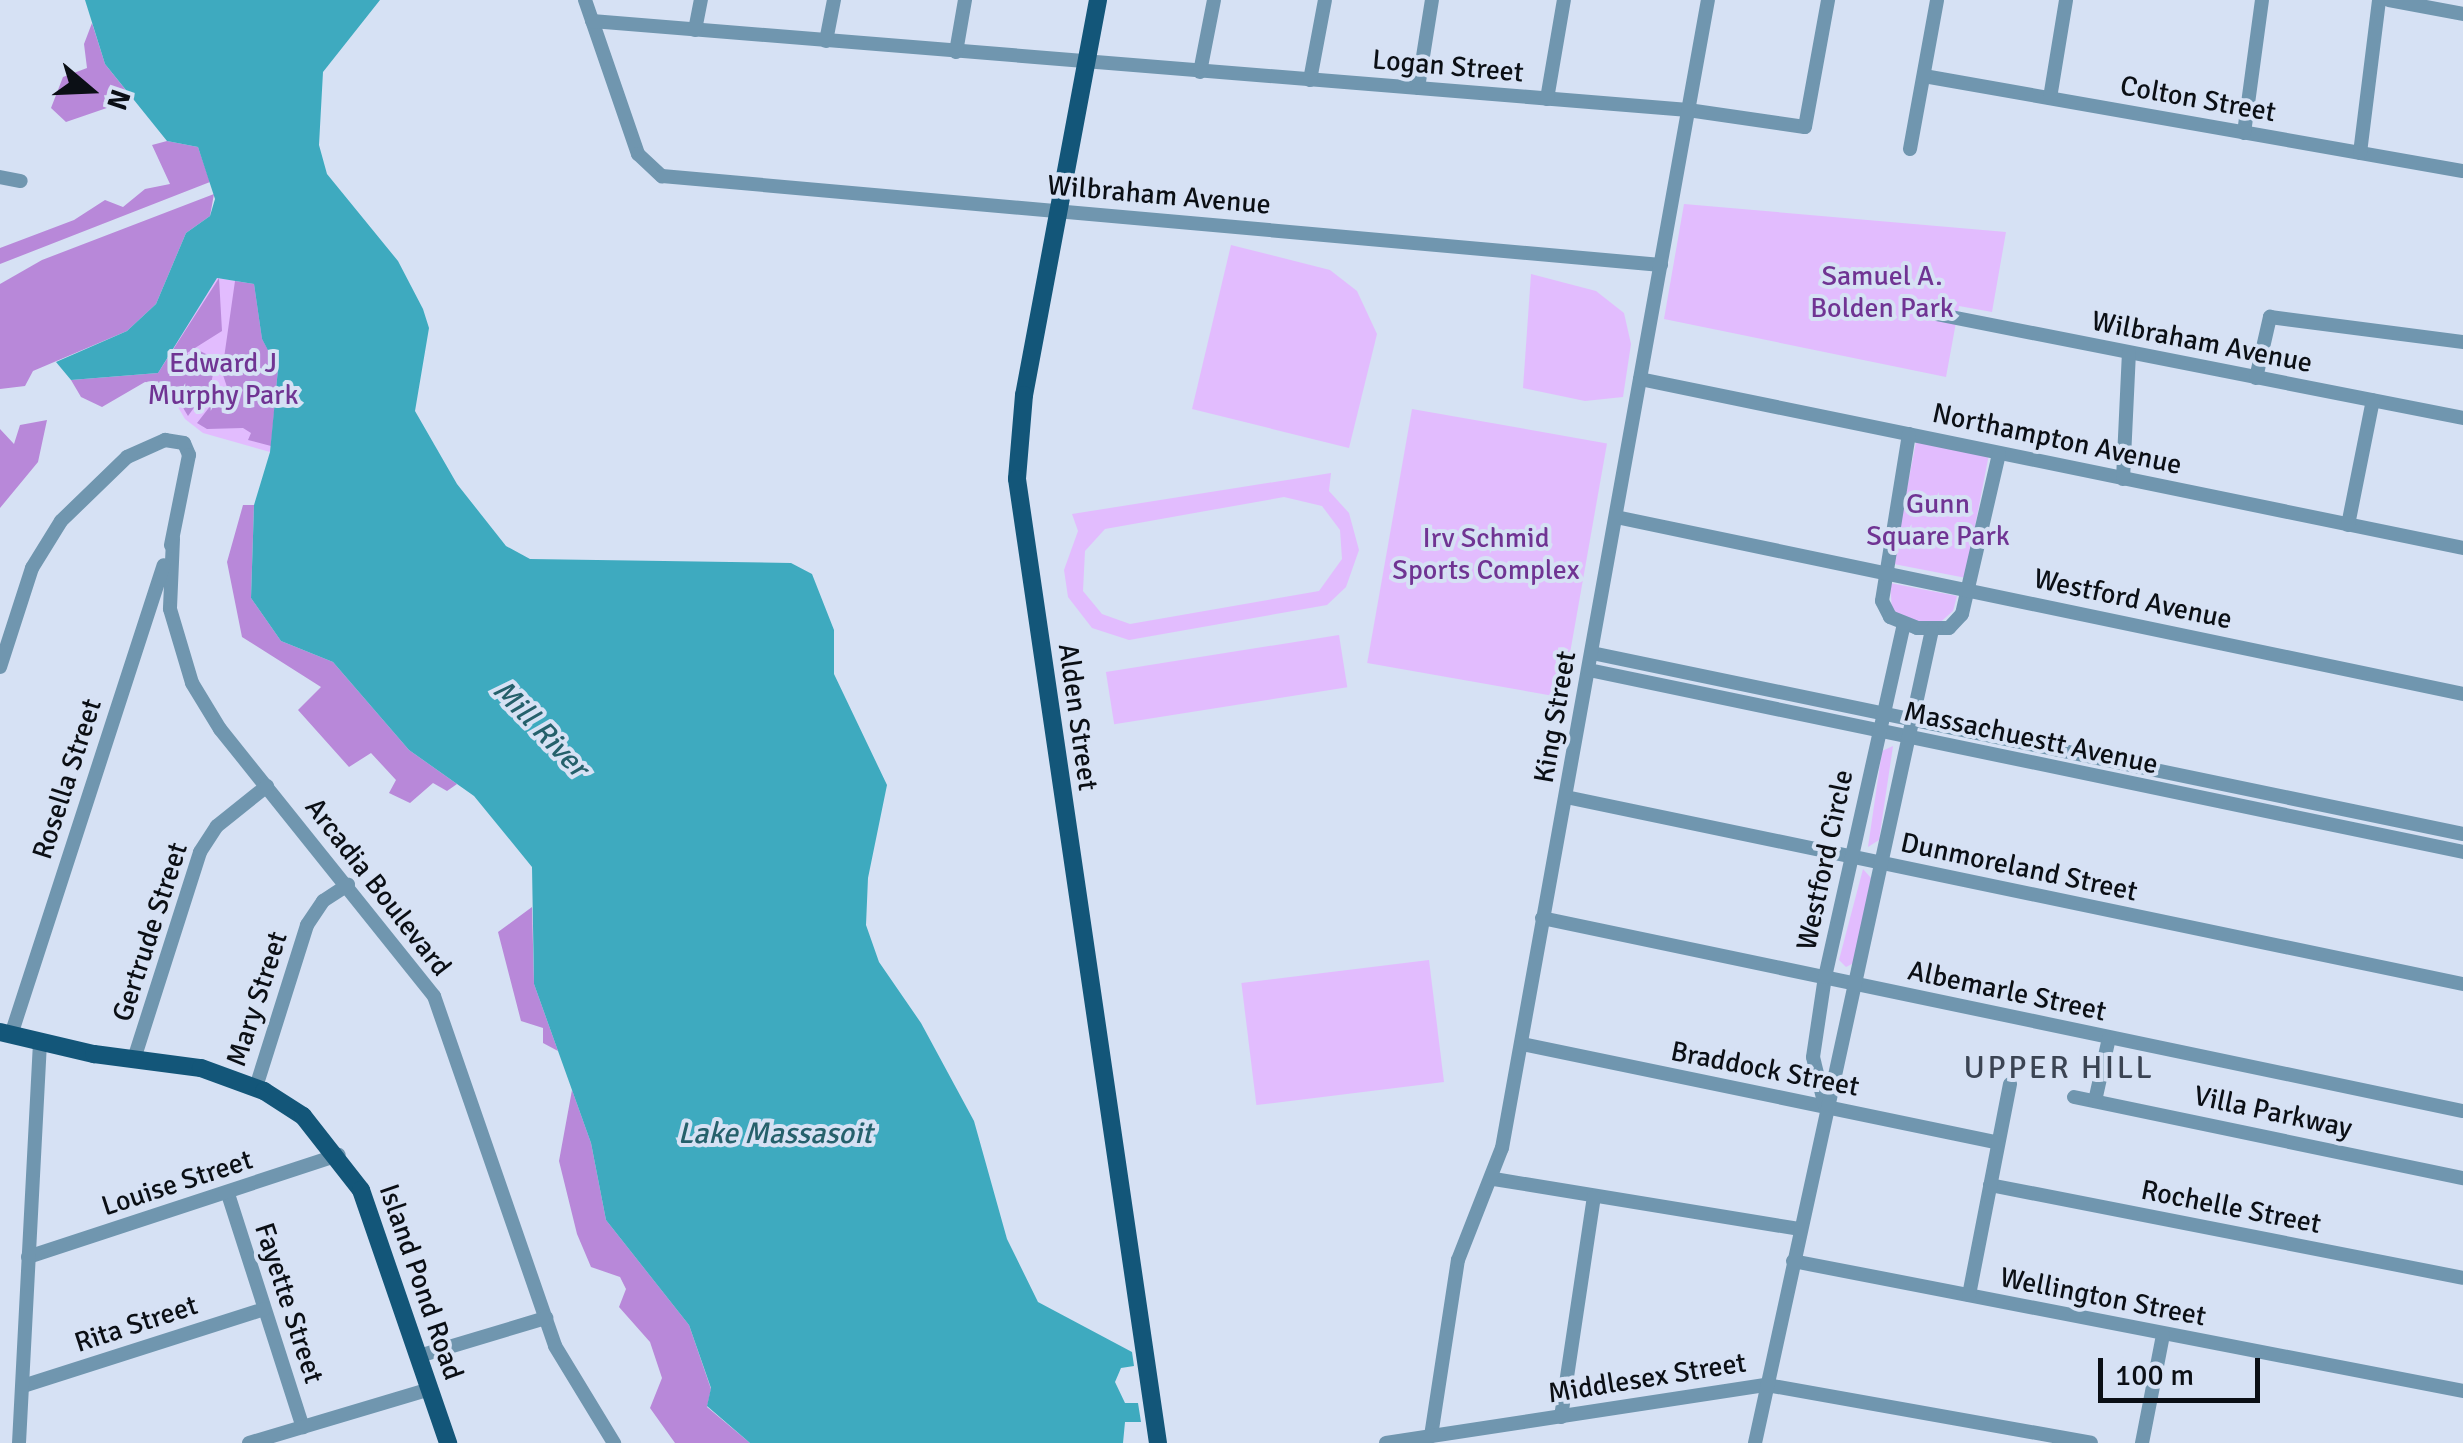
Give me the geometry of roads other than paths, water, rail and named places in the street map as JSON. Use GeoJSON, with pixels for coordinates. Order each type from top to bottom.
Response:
{"type":"FeatureCollection","features":[{"type":"Feature","properties":{"kind":"main road","name":"Alden Street"},"geometry":{"type":"LineString","coordinates":[[1098,0],[1022,405],[1020,508],[1158,1443]]}},
{"type":"Feature","properties":{"kind":"main road","name":"Island Pond Road"},"geometry":{"type":"LineString","coordinates":[[5,1034],[40,1044],[201,1068],[256,1087],[304,1116],[340,1155],[361,1190],[448,1443]]}},
{"type":"Feature","properties":{"kind":"street"},"geometry":{"type":"LineString","coordinates":[[585,0],[592,21]]}},
{"type":"Feature","properties":{"kind":"street"},"geometry":{"type":"LineString","coordinates":[[695,30],[701,0]]}},
{"type":"Feature","properties":{"kind":"street"},"geometry":{"type":"LineString","coordinates":[[826,41],[834,0]]}},
{"type":"Feature","properties":{"kind":"street"},"geometry":{"type":"LineString","coordinates":[[956,52],[965,0]]}},
{"type":"Feature","properties":{"kind":"street"},"geometry":{"type":"LineString","coordinates":[[1200,72],[1214,0]]}},
{"type":"Feature","properties":{"kind":"street"},"geometry":{"type":"LineString","coordinates":[[1310,80],[1324,0]]}},
{"type":"Feature","properties":{"kind":"street"},"geometry":{"type":"LineString","coordinates":[[1418,88],[1432,0]]}},
{"type":"Feature","properties":{"kind":"street"},"geometry":{"type":"LineString","coordinates":[[1547,98],[1564,0]]}},
{"type":"Feature","properties":{"kind":"street","name":"King Street"},"geometry":{"type":"LineString","coordinates":[[1436,1440],[1458,1260],[1494,1180],[1522,1044],[1708,0]]}},
{"type":"Feature","properties":{"kind":"street","name":"Logan Street"},"geometry":{"type":"LineString","coordinates":[[592,21],[1688,110],[1805,127],[1828,0]]}},
{"type":"Feature","properties":{"kind":"street"},"geometry":{"type":"LineString","coordinates":[[1910,149],[1937,0]]}},
{"type":"Feature","properties":{"kind":"street"},"geometry":{"type":"LineString","coordinates":[[2050,98],[2066,0]]}},
{"type":"Feature","properties":{"kind":"street"},"geometry":{"type":"LineString","coordinates":[[2244,133],[2262,0]]}},
{"type":"Feature","properties":{"kind":"street"},"geometry":{"type":"LineString","coordinates":[[2360,153],[2379,0]]}},
{"type":"Feature","properties":{"kind":"street"},"geometry":{"type":"LineString","coordinates":[[2390,0],[2463,14]]}},
{"type":"Feature","properties":{"kind":"street","name":"Wilbraham Avenue"},"geometry":{"type":"LineString","coordinates":[[592,21],[634,143],[654,172],[1661,265]]}},
{"type":"Feature","properties":{"kind":"street","name":"Colton Street"},"geometry":{"type":"LineString","coordinates":[[1924,76],[2463,171]]}},
{"type":"Feature","properties":{"kind":"street"},"geometry":{"type":"LineString","coordinates":[[0,177],[22,181]]}},
{"type":"Feature","properties":{"kind":"street","name":"Wilbraham Avenue"},"geometry":{"type":"LineString","coordinates":[[1931,312],[2463,418]]}},
{"type":"Feature","properties":{"kind":"street"},"geometry":{"type":"LineString","coordinates":[[2256,378],[2270,318],[2463,342]]}},
{"type":"Feature","properties":{"kind":"street"},"geometry":{"type":"LineString","coordinates":[[2123,479],[2129,353]]}},
{"type":"Feature","properties":{"kind":"street","name":"Northampton Avenue"},"geometry":{"type":"LineString","coordinates":[[1640,379],[2463,548]]}},
{"type":"Feature","properties":{"kind":"street"},"geometry":{"type":"LineString","coordinates":[[2348,524],[2372,400]]}},
{"type":"Feature","properties":{"kind":"street"},"geometry":{"type":"LineString","coordinates":[[1909,434],[1884,573],[1884,610],[1904,625],[1932,630],[1956,622],[1970,591],[2000,454]]}},
{"type":"Feature","properties":{"kind":"street"},"geometry":{"type":"LineString","coordinates":[[0,667],[32,568],[61,521],[126,457],[164,440],[184,443],[190,455],[173,538]]}},
{"type":"Feature","properties":{"kind":"street","name":"Westford Avenue"},"geometry":{"type":"LineString","coordinates":[[1616,516],[2463,694]]}},
{"type":"Feature","properties":{"kind":"street","name":"Arcadia Boulevard"},"geometry":{"type":"LineString","coordinates":[[173,538],[169,596],[182,660],[212,718],[408,959],[446,1020],[546,1318],[566,1368],[614,1443]]}},
{"type":"Feature","properties":{"kind":"street","name":"Rosella Street"},"geometry":{"type":"LineString","coordinates":[[5,1034],[173,538]]}},
{"type":"Feature","properties":{"kind":"street","name":"Westford Circle"},"geometry":{"type":"LineString","coordinates":[[1826,1106],[1812,1057],[1825,977],[1904,625]]}},
{"type":"Feature","properties":{"kind":"street","name":"Westford Circle"},"geometry":{"type":"LineString","coordinates":[[1755,1443],[1932,630]]}},
{"type":"Feature","properties":{"kind":"street"},"geometry":{"type":"LineString","coordinates":[[1592,653],[2463,834]]}},
{"type":"Feature","properties":{"kind":"street","name":"Massachuestt Avenue"},"geometry":{"type":"LineString","coordinates":[[1589,670],[2463,852]]}},
{"type":"Feature","properties":{"kind":"street"},"geometry":{"type":"LineString","coordinates":[[1744,703],[1748,686]]}},
{"type":"Feature","properties":{"kind":"street"},"geometry":{"type":"LineString","coordinates":[[2152,788],[2156,770]]}},
{"type":"Feature","properties":{"kind":"street","name":"Gertrude Street"},"geometry":{"type":"LineString","coordinates":[[134,1060],[204,845],[267,786]]}},
{"type":"Feature","properties":{"kind":"street","name":"Dunmoreland Street"},"geometry":{"type":"LineString","coordinates":[[1566,797],[2463,984]]}},
{"type":"Feature","properties":{"kind":"street"},"geometry":{"type":"LineString","coordinates":[[2386,836],[2390,818]]}},
{"type":"Feature","properties":{"kind":"street","name":"Mary Street"},"geometry":{"type":"LineString","coordinates":[[256,1087],[307,925],[323,901],[348,886]]}},
{"type":"Feature","properties":{"kind":"street","name":"Albemarle Street"},"geometry":{"type":"LineString","coordinates":[[1542,918],[2463,1111]]}},
{"type":"Feature","properties":{"kind":"street"},"geometry":{"type":"LineString","coordinates":[[2094,1101],[2109,1038]]}},
{"type":"Feature","properties":{"kind":"street"},"geometry":{"type":"LineString","coordinates":[[19,1443],[40,1044]]}},
{"type":"Feature","properties":{"kind":"street","name":"Braddock Street"},"geometry":{"type":"LineString","coordinates":[[1522,1044],[1998,1143]]}},
{"type":"Feature","properties":{"kind":"street"},"geometry":{"type":"LineString","coordinates":[[1970,1296],[2010,1084]]}},
{"type":"Feature","properties":{"kind":"street","name":"Villa Parkway"},"geometry":{"type":"LineString","coordinates":[[2074,1097],[2463,1178]]}},
{"type":"Feature","properties":{"kind":"street","name":"Louise Street"},"geometry":{"type":"LineString","coordinates":[[28,1257],[340,1155]]}},
{"type":"Feature","properties":{"kind":"street"},"geometry":{"type":"LineString","coordinates":[[1494,1180],[1800,1230]]}},
{"type":"Feature","properties":{"kind":"street","name":"Rochelle Street"},"geometry":{"type":"LineString","coordinates":[[1990,1185],[2463,1278]]}},
{"type":"Feature","properties":{"kind":"street","name":"Fayette Street"},"geometry":{"type":"LineString","coordinates":[[228,1194],[303,1427]]}},
{"type":"Feature","properties":{"kind":"street"},"geometry":{"type":"LineString","coordinates":[[1561,1417],[1594,1196]]}},
{"type":"Feature","properties":{"kind":"street","name":"Wellington Street"},"geometry":{"type":"LineString","coordinates":[[1793,1260],[2463,1392]]}},
{"type":"Feature","properties":{"kind":"street","name":"Rita Street"},"geometry":{"type":"LineString","coordinates":[[23,1386],[264,1309]]}},
{"type":"Feature","properties":{"kind":"street"},"geometry":{"type":"LineString","coordinates":[[418,1356],[546,1318]]}},
{"type":"Feature","properties":{"kind":"street"},"geometry":{"type":"LineString","coordinates":[[2142,1443],[2163,1335]]}},
{"type":"Feature","properties":{"kind":"street","name":"Middlesex Street"},"geometry":{"type":"LineString","coordinates":[[1386,1443],[1436,1440],[1767,1385],[2091,1443]]}},
{"type":"Feature","properties":{"kind":"street"},"geometry":{"type":"LineString","coordinates":[[250,1443],[430,1389]]}},
{"type":"Feature","properties":{"kind":"water","name":"Lake Massasoit"},"geometry":{"type":"Polygon","coordinates":[[[85,0],[380,0],[323,72],[319,145],[327,174],[398,261],[423,309],[429,328],[415,411],[457,484],[506,546],[530,559],[791,563],[812,574],[834,630],[834,674],[887,785],[868,878],[866,925],[879,962],[921,1023],[974,1121],[1007,1239],[1038,1302],[1132,1352],[1134,1366],[1121,1368],[1115,1382],[1125,1403],[1138,1403],[1141,1422],[1125,1422],[1123,1443],[750,1443],[707,1406],[711,1388],[689,1325],[606,1220],[591,1143],[534,984],[532,867],[474,796],[409,750],[333,662],[281,641],[251,598],[254,505],[270,452],[278,369],[262,339],[254,284],[217,278],[158,373],[71,380],[56,362],[127,331],[156,304],[186,233],[210,216],[215,199],[198,147],[167,141],[105,64],[85,0]]]}},
{"type":"Feature","properties":{"kind":"district","name":"UPPER HILL"},"geometry":{"type":"Point","coordinates":[2059,1068]}},
{"type":"Feature","properties":{"kind":"park label","name":"Samuel A. Bolden Park"},"geometry":{"type":"Point","coordinates":[1882,292]}},
{"type":"Feature","properties":{"kind":"park label","name":"Edward J Murphy Park"},"geometry":{"type":"Point","coordinates":[223,379]}},
{"type":"Feature","properties":{"kind":"park label","name":"Gunn Square Park"},"geometry":{"type":"Point","coordinates":[1938,520]}},
{"type":"Feature","properties":{"kind":"park label","name":"Irv Schmid Sports Complex"},"geometry":{"type":"Point","coordinates":[1486,554]}},
{"type":"Feature","properties":{"kind":"water label","name":"Mill River"},"geometry":{"type":"Point","coordinates":[540,729]}}]}
